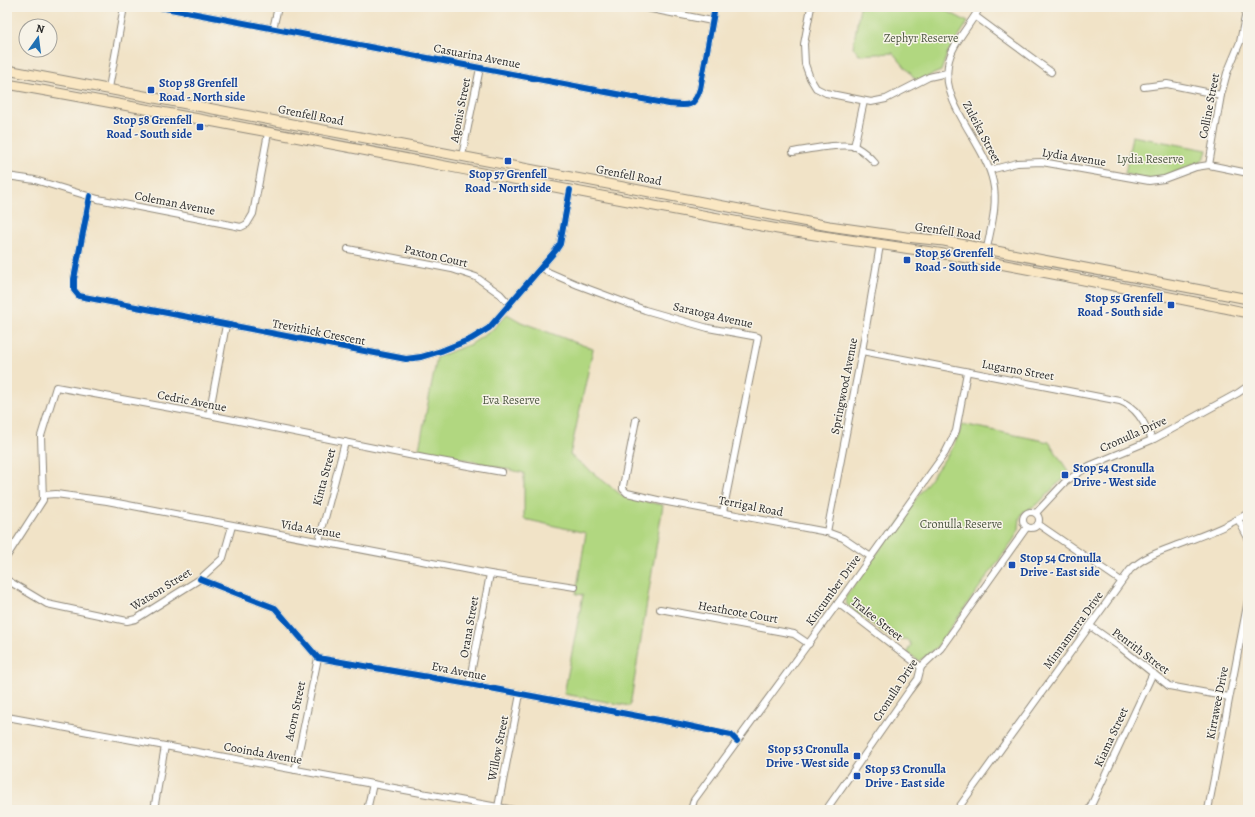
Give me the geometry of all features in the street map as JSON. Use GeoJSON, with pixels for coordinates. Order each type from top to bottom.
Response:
{"type":"FeatureCollection","features":[{"type":"Feature","properties":{"kind":"main road","name":"Grenfell Road"},"geometry":{"type":"LineString","coordinates":[[7,70],[829,226],[987,248],[1248,299]]}},
{"type":"Feature","properties":{"kind":"main road","name":"Grenfell Road"},"geometry":{"type":"LineString","coordinates":[[7,84],[128,105],[268,133],[782,229],[984,261],[1248,313]]}},
{"type":"Feature","properties":{"kind":"main road"},"geometry":{"type":"LineString","coordinates":[[268,133],[270,119]]}},
{"type":"Feature","properties":{"kind":"main road"},"geometry":{"type":"LineString","coordinates":[[459,169],[462,156]]}},
{"type":"Feature","properties":{"kind":"main road"},"geometry":{"type":"LineString","coordinates":[[570,190],[572,177]]}},
{"type":"Feature","properties":{"kind":"main road"},"geometry":{"type":"LineString","coordinates":[[984,261],[987,248]]}},
{"type":"Feature","properties":{"kind":"street"},"geometry":{"type":"LineString","coordinates":[[108,88],[124,7]]}},
{"type":"Feature","properties":{"kind":"street","name":"Casuarina Avenue"},"geometry":{"type":"LineString","coordinates":[[160,7],[669,104],[690,104],[697,99],[715,7]]}},
{"type":"Feature","properties":{"kind":"street"},"geometry":{"type":"LineString","coordinates":[[273,29],[278,7]]}},
{"type":"Feature","properties":{"kind":"street"},"geometry":{"type":"LineString","coordinates":[[641,7],[712,20]]}},
{"type":"Feature","properties":{"kind":"street"},"geometry":{"type":"LineString","coordinates":[[811,7],[804,44],[805,64],[810,78],[816,88],[826,93],[870,102],[886,99],[929,77],[947,73],[948,65],[956,45],[980,7]]}},
{"type":"Feature","properties":{"kind":"street","name":"Colline Street"},"geometry":{"type":"LineString","coordinates":[[1209,165],[1226,73],[1240,42],[1247,7]]}},
{"type":"Feature","properties":{"kind":"street"},"geometry":{"type":"LineString","coordinates":[[975,16],[1051,72]]}},
{"type":"Feature","properties":{"kind":"street","name":"Agonis Street"},"geometry":{"type":"LineString","coordinates":[[462,156],[480,68]]}},
{"type":"Feature","properties":{"kind":"street","name":"Zuleika Street"},"geometry":{"type":"LineString","coordinates":[[947,73],[951,96],[990,170],[995,195],[987,248]]}},
{"type":"Feature","properties":{"kind":"street"},"geometry":{"type":"LineString","coordinates":[[1144,87],[1167,84],[1221,95]]}},
{"type":"Feature","properties":{"kind":"street"},"geometry":{"type":"LineString","coordinates":[[854,147],[864,101]]}},
{"type":"Feature","properties":{"kind":"street","name":"Coleman Avenue"},"geometry":{"type":"LineString","coordinates":[[7,176],[35,180],[90,196],[241,227],[247,224],[253,214],[268,133]]}},
{"type":"Feature","properties":{"kind":"street"},"geometry":{"type":"LineString","coordinates":[[793,152],[833,146],[854,147],[870,156],[875,162]]}},
{"type":"Feature","properties":{"kind":"street","name":"Lydia Avenue"},"geometry":{"type":"LineString","coordinates":[[990,170],[1017,163],[1042,162],[1149,181],[1164,179],[1196,167],[1209,165],[1248,173]]}},
{"type":"Feature","properties":{"kind":"street","name":"Trevithick Crescent"},"geometry":{"type":"LineString","coordinates":[[90,196],[74,279],[74,290],[79,296],[398,359],[413,359],[441,351],[471,338],[488,328],[542,267],[560,244],[570,190]]}},
{"type":"Feature","properties":{"kind":"street","name":"Springwood Avenue"},"geometry":{"type":"LineString","coordinates":[[827,532],[862,351],[880,245]]}},
{"type":"Feature","properties":{"kind":"street","name":"Paxton Court"},"geometry":{"type":"LineString","coordinates":[[348,249],[458,271],[476,277],[500,294],[509,304]]}},
{"type":"Feature","properties":{"kind":"street","name":"Saratoga Avenue"},"geometry":{"type":"LineString","coordinates":[[542,267],[548,272],[578,285],[645,310],[708,328],[758,337],[723,512]]}},
{"type":"Feature","properties":{"kind":"street"},"geometry":{"type":"LineString","coordinates":[[209,415],[226,325]]}},
{"type":"Feature","properties":{"kind":"street","name":"Lugarno Street"},"geometry":{"type":"LineString","coordinates":[[862,351],[1120,401],[1134,409],[1139,415],[1152,439]]}},
{"type":"Feature","properties":{"kind":"street","name":"Kincumber Drive"},"geometry":{"type":"LineString","coordinates":[[691,810],[694,800],[838,603],[945,453],[956,431],[967,372]]}},
{"type":"Feature","properties":{"kind":"street","name":"Cronulla Drive"},"geometry":{"type":"LineString","coordinates":[[1036,513],[1056,490],[1077,474],[1106,458],[1152,439],[1248,386]]}},
{"type":"Feature","properties":{"kind":"street","name":"Cedric Avenue"},"geometry":{"type":"LineString","coordinates":[[7,556],[43,500],[41,436],[56,387],[502,472]]}},
{"type":"Feature","properties":{"kind":"street","name":"Terrigal Road"},"geometry":{"type":"LineString","coordinates":[[636,420],[623,489],[627,493],[635,496],[827,532],[843,538],[871,557]]}},
{"type":"Feature","properties":{"kind":"street","name":"Kinta Street"},"geometry":{"type":"LineString","coordinates":[[318,541],[345,442]]}},
{"type":"Feature","properties":{"kind":"street","name":"Vida Avenue"},"geometry":{"type":"LineString","coordinates":[[43,495],[56,494],[107,501],[490,574],[575,588]]}},
{"type":"Feature","properties":{"kind":"street"},"geometry":{"type":"LineString","coordinates":[[1032,511],[1036,513],[1040,520],[1038,524],[1035,527],[1027,527],[1024,524],[1024,515],[1032,511]]}},
{"type":"Feature","properties":{"kind":"street","name":"Minnamurra Drive"},"geometry":{"type":"LineString","coordinates":[[957,810],[1121,581],[1136,564],[1149,556],[1219,529],[1248,513]]}},
{"type":"Feature","properties":{"kind":"street"},"geometry":{"type":"LineString","coordinates":[[1238,519],[1248,538]]}},
{"type":"Feature","properties":{"kind":"street"},"geometry":{"type":"LineString","coordinates":[[1038,524],[1121,581]]}},
{"type":"Feature","properties":{"kind":"street","name":"Watson Street"},"geometry":{"type":"LineString","coordinates":[[7,580],[47,604],[127,621],[136,619],[200,579],[223,558],[232,526]]}},
{"type":"Feature","properties":{"kind":"street","name":"Cronulla Drive"},"geometry":{"type":"LineString","coordinates":[[826,810],[918,679],[921,667],[941,648],[1027,527]]}},
{"type":"Feature","properties":{"kind":"street","name":"Orana Street"},"geometry":{"type":"LineString","coordinates":[[469,684],[490,574]]}},
{"type":"Feature","properties":{"kind":"street"},"geometry":{"type":"LineString","coordinates":[[200,579],[275,608],[318,658]]}},
{"type":"Feature","properties":{"kind":"street","name":"Kirrawee Drive"},"geometry":{"type":"LineString","coordinates":[[1208,810],[1248,600]]}},
{"type":"Feature","properties":{"kind":"street","name":"Tralee Street"},"geometry":{"type":"LineString","coordinates":[[838,603],[921,667]]}},
{"type":"Feature","properties":{"kind":"street","name":"Heathcote Court"},"geometry":{"type":"LineString","coordinates":[[660,609],[794,634],[808,644]]}},
{"type":"Feature","properties":{"kind":"street","name":"Penrith Street"},"geometry":{"type":"LineString","coordinates":[[1090,626],[1170,686],[1229,697]]}},
{"type":"Feature","properties":{"kind":"street","name":"Eva Avenue"},"geometry":{"type":"LineString","coordinates":[[318,658],[469,684],[702,729],[731,735],[737,741]]}},
{"type":"Feature","properties":{"kind":"street","name":"Acorn Street"},"geometry":{"type":"LineString","coordinates":[[295,770],[318,658]]}},
{"type":"Feature","properties":{"kind":"street","name":"Kiama Street"},"geometry":{"type":"LineString","coordinates":[[1089,810],[1153,673]]}},
{"type":"Feature","properties":{"kind":"street","name":"Willow Street"},"geometry":{"type":"LineString","coordinates":[[498,807],[520,694]]}},
{"type":"Feature","properties":{"kind":"street","name":"Cooinda Avenue"},"geometry":{"type":"LineString","coordinates":[[7,717],[514,810]]}},
{"type":"Feature","properties":{"kind":"street"},"geometry":{"type":"LineString","coordinates":[[154,810],[165,746]]}},
{"type":"Feature","properties":{"kind":"street"},"geometry":{"type":"LineString","coordinates":[[367,810],[373,784]]}},
{"type":"Feature","properties":{"kind":"green space","name":"Zephyr Reserve"},"geometry":{"type":"Polygon","coordinates":[[[860,7],[939,7],[968,22],[947,54],[941,71],[917,81],[893,53],[859,55],[853,47],[860,7]]]}},
{"type":"Feature","properties":{"kind":"green space","name":"Lydia Reserve"},"geometry":{"type":"Polygon","coordinates":[[[1132,136],[1207,150],[1205,157],[1200,162],[1164,177],[1149,179],[1125,174],[1132,136]]]}},
{"type":"Feature","properties":{"kind":"green space","name":"Eva Reserve"},"geometry":{"type":"Polygon","coordinates":[[[507,314],[521,322],[593,349],[570,455],[624,497],[663,505],[630,706],[564,694],[583,595],[576,594],[586,533],[524,519],[524,473],[419,449],[437,357],[471,344],[491,331],[507,314]]]}},
{"type":"Feature","properties":{"kind":"green space","name":"Cronulla Reserve"},"geometry":{"type":"Polygon","coordinates":[[[962,424],[1049,442],[1070,474],[1055,486],[1038,504],[1023,512],[1020,518],[1019,529],[1014,539],[936,648],[919,661],[907,652],[911,645],[908,640],[893,640],[847,605],[845,598],[951,450],[962,424]]]}},
{"type":"Feature","properties":{"kind":"cycle path"},"geometry":{"type":"LineString","coordinates":[[160,7],[669,104],[681,105],[692,103],[698,95],[715,7]]}},
{"type":"Feature","properties":{"kind":"cycle path"},"geometry":{"type":"LineString","coordinates":[[90,196],[74,279],[74,290],[79,296],[406,359],[421,357],[441,351],[471,339],[489,328],[560,244],[570,190]]}},
{"type":"Feature","properties":{"kind":"cycle path"},"geometry":{"type":"LineString","coordinates":[[200,579],[275,608],[318,658],[469,684],[680,724],[731,735],[737,741]]}},
{"type":"Feature","properties":{"kind":"place","name":"Stop 58 Grenfell Road - North side"},"geometry":{"type":"Point","coordinates":[151,90]}},
{"type":"Feature","properties":{"kind":"place","name":"Stop 58 Grenfell Road - South side"},"geometry":{"type":"Point","coordinates":[200,127]}},
{"type":"Feature","properties":{"kind":"place","name":"Stop 57 Grenfell Road - North side"},"geometry":{"type":"Point","coordinates":[508,161]}},
{"type":"Feature","properties":{"kind":"place","name":"Stop 56 Grenfell Road - South side"},"geometry":{"type":"Point","coordinates":[907,260]}},
{"type":"Feature","properties":{"kind":"place","name":"Stop 55 Grenfell Road - South side"},"geometry":{"type":"Point","coordinates":[1171,305]}},
{"type":"Feature","properties":{"kind":"place","name":"Stop 54 Cronulla Drive - West side"},"geometry":{"type":"Point","coordinates":[1065,475]}},
{"type":"Feature","properties":{"kind":"place","name":"Stop 54 Cronulla Drive - East side"},"geometry":{"type":"Point","coordinates":[1012,565]}},
{"type":"Feature","properties":{"kind":"place","name":"Stop 53 Cronulla Drive - West side"},"geometry":{"type":"Point","coordinates":[857,756]}},
{"type":"Feature","properties":{"kind":"place","name":"Stop 53 Cronulla Drive - East side"},"geometry":{"type":"Point","coordinates":[857,776]}}]}
